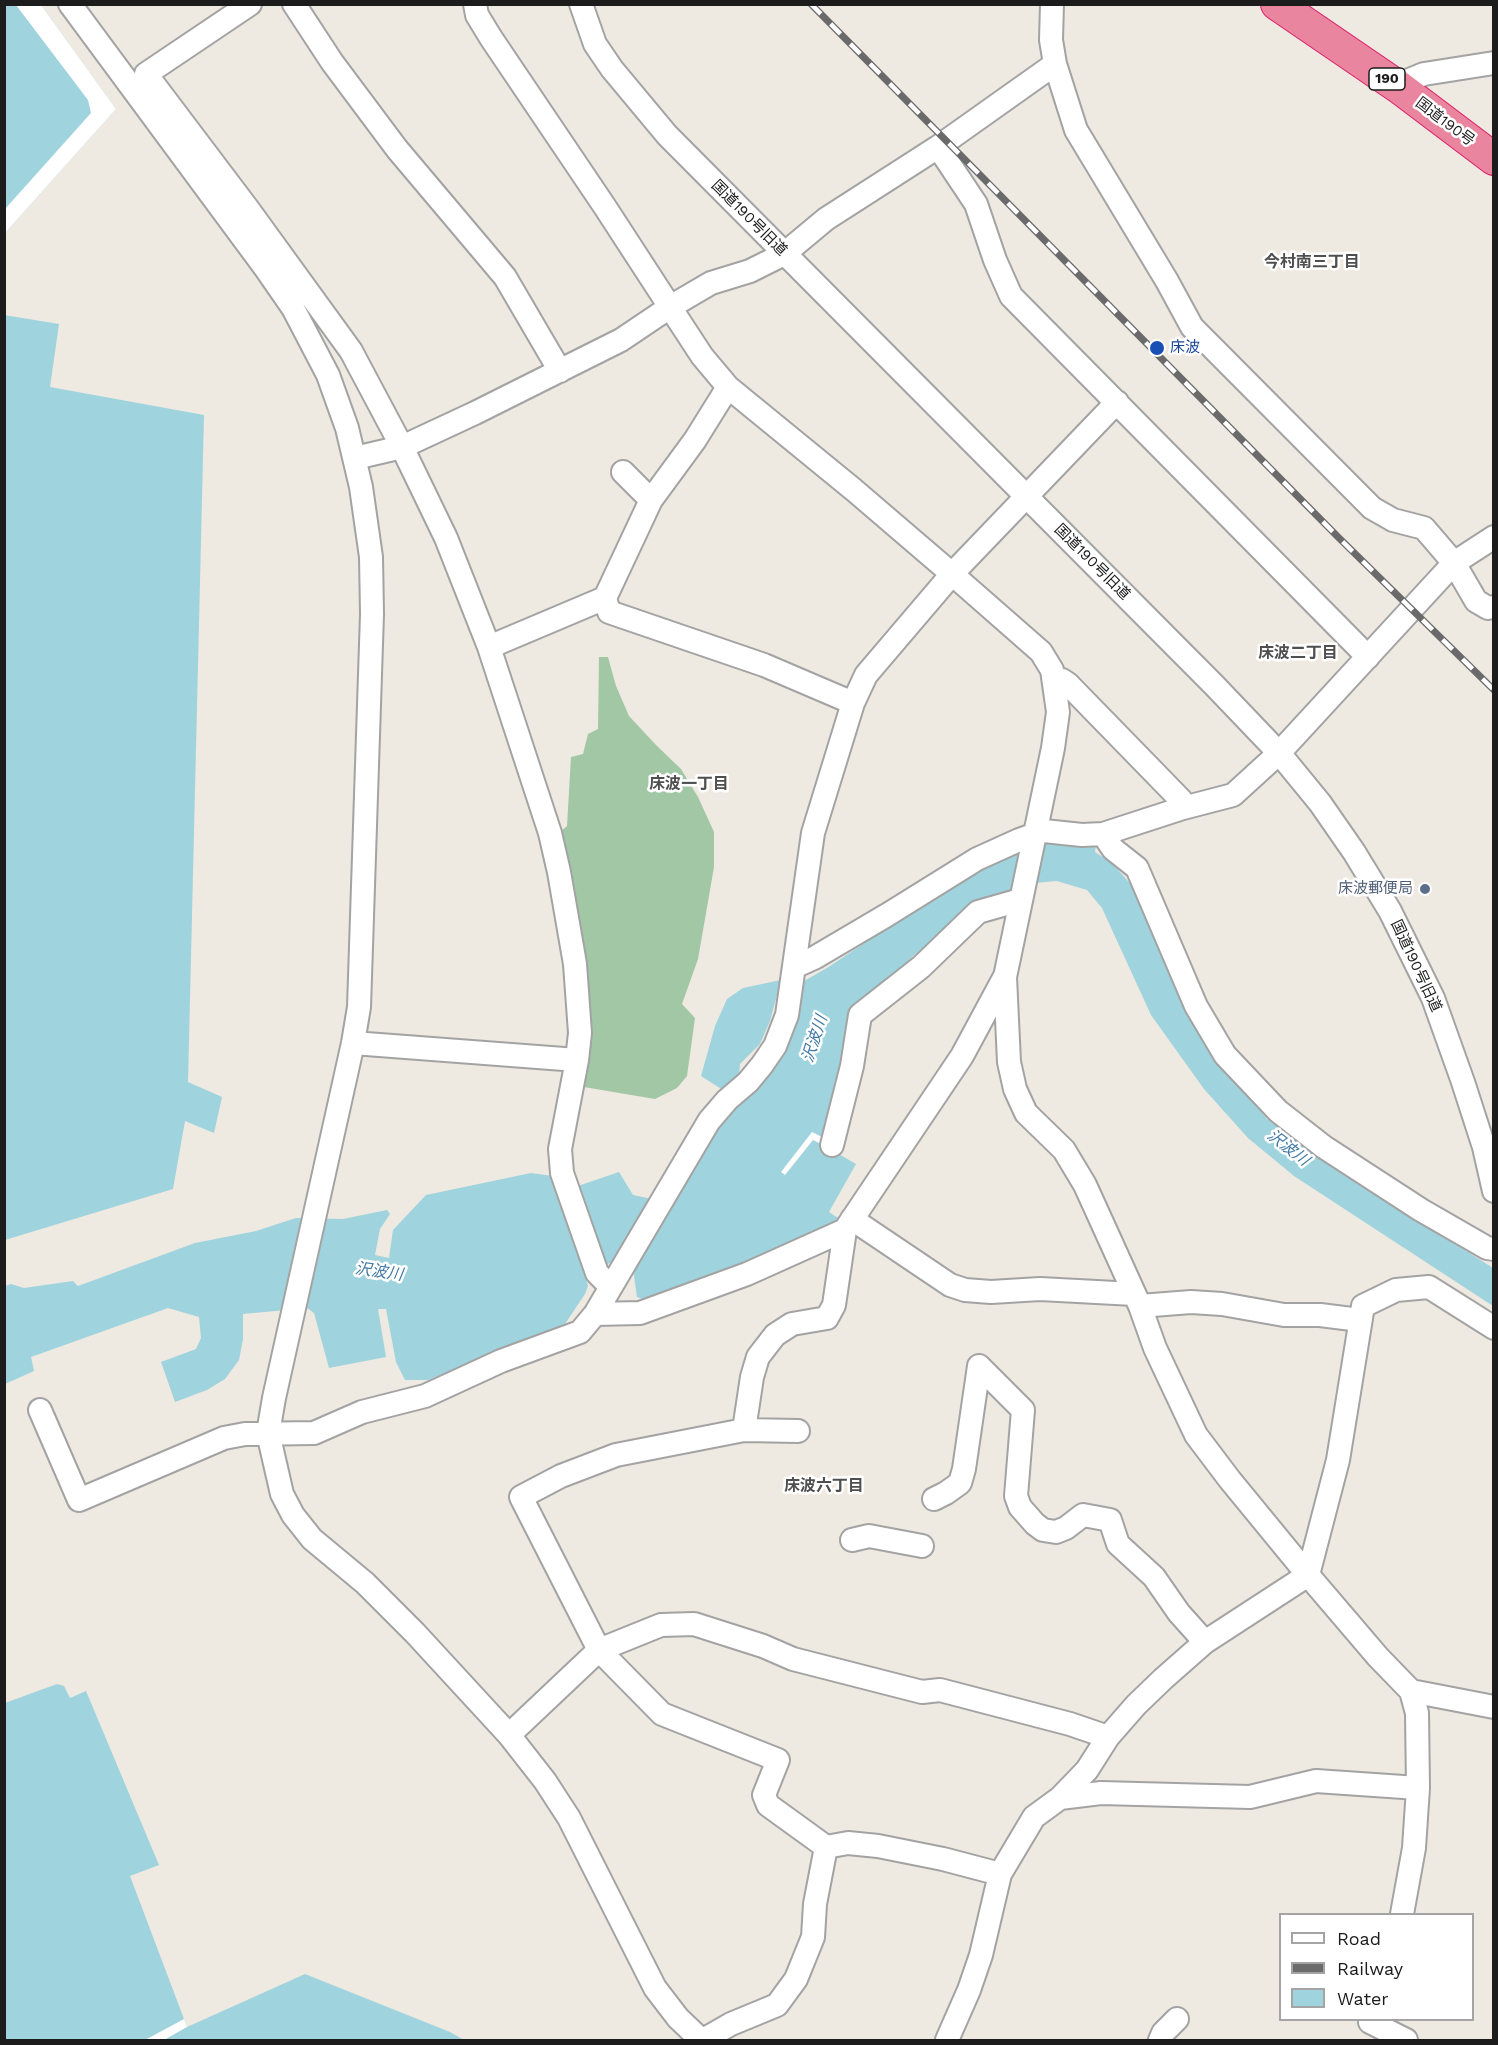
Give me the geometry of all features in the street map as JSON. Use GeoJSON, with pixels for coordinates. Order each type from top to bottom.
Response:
{"type":"FeatureCollection","features":[{"type":"Feature","properties":{"kind":"highway","name":"国道190号"},"geometry":{"type":"LineString","coordinates":[[1277,4],[1400,88],[1494,159]]}},
{"type":"Feature","properties":{"kind":"street"},"geometry":{"type":"LineString","coordinates":[[70,4],[267,269],[293,308],[328,375],[347,428],[362,487],[371,557],[372,614],[359,1007],[268,1433],[282,1494],[293,1515],[312,1539],[365,1583],[415,1633],[509,1735],[545,1781],[569,1818],[655,1988],[678,2018],[702,2040],[732,2024],[777,2005],[796,1979],[813,1937],[815,1904],[826,1847]]}},
{"type":"Feature","properties":{"kind":"street"},"geometry":{"type":"LineString","coordinates":[[40,1410],[79,1500],[224,1438],[245,1434],[314,1433],[362,1412],[425,1396],[501,1361],[580,1332],[595,1314],[604,1279],[562,1173],[560,1149],[580,1033],[575,964],[560,872],[547,822],[489,647],[446,538],[402,447],[351,351],[146,74],[250,4]]}},
{"type":"Feature","properties":{"kind":"street"},"geometry":{"type":"LineString","coordinates":[[294,4],[332,62],[397,149],[505,277],[560,370]]}},
{"type":"Feature","properties":{"kind":"street"},"geometry":{"type":"LineString","coordinates":[[475,4],[477,15],[491,38],[702,356],[728,387],[952,574],[1041,652],[1052,670],[1058,712],[1053,748],[1005,977],[1009,1062],[1015,1089],[1026,1113],[1064,1150],[1085,1185],[1137,1300],[1155,1348],[1196,1435],[1308,1575],[1378,1657],[1411,1691],[1416,1713],[1418,1788],[1414,1848],[1402,1913]]}},
{"type":"Feature","properties":{"kind":"street","name":"国道190号旧道"},"geometry":{"type":"LineString","coordinates":[[581,4],[595,44],[625,86],[667,135],[1182,652],[1279,753],[1320,803],[1354,852],[1390,911],[1433,998],[1484,1148],[1494,1191]]}},
{"type":"Feature","properties":{"kind":"street"},"geometry":{"type":"LineString","coordinates":[[1052,4],[1051,40],[1055,64],[1076,130],[1192,327],[1372,508],[1393,520],[1424,528],[1454,563],[1476,601],[1488,608],[1494,607]]}},
{"type":"Feature","properties":{"kind":"street"},"geometry":{"type":"LineString","coordinates":[[1400,88],[1407,81],[1424,74],[1494,63]]}},
{"type":"Feature","properties":{"kind":"street"},"geometry":{"type":"LineString","coordinates":[[355,458],[402,447],[621,339],[711,283],[750,271],[784,254],[826,219],[938,147],[1055,64]]}},
{"type":"Feature","properties":{"kind":"street"},"geometry":{"type":"LineString","coordinates":[[938,147],[976,204],[995,260],[1011,296],[1368,657]]}},
{"type":"Feature","properties":{"kind":"street"},"geometry":{"type":"LineString","coordinates":[[728,387],[695,440],[651,500],[605,598],[609,612],[764,665],[853,703]]}},
{"type":"Feature","properties":{"kind":"street"},"geometry":{"type":"LineString","coordinates":[[604,1279],[623,1266],[710,1121],[727,1100],[748,1082],[762,1065],[779,1035],[787,1015],[813,833],[853,703],[866,675],[952,574],[1025,495],[1117,402]]}},
{"type":"Feature","properties":{"kind":"street"},"geometry":{"type":"LineString","coordinates":[[623,472],[651,500]]}},
{"type":"Feature","properties":{"kind":"street"},"geometry":{"type":"LineString","coordinates":[[1107,841],[1183,808],[1233,795],[1279,753],[1454,563],[1494,537]]}},
{"type":"Feature","properties":{"kind":"street"},"geometry":{"type":"LineString","coordinates":[[489,647],[605,598]]}},
{"type":"Feature","properties":{"kind":"street"},"geometry":{"type":"LineString","coordinates":[[1054,679],[1068,684],[1181,800],[1183,808]]}},
{"type":"Feature","properties":{"kind":"street"},"geometry":{"type":"LineString","coordinates":[[794,967],[814,958],[887,915],[977,859],[1044,831],[1082,835],[1107,841],[1137,868],[1196,1006],[1225,1054],[1278,1111],[1324,1147],[1421,1210],[1487,1248],[1494,1249]]}},
{"type":"Feature","properties":{"kind":"street"},"geometry":{"type":"LineString","coordinates":[[832,1145],[852,1066],[860,1015],[921,967],[978,912],[1021,897]]}},
{"type":"Feature","properties":{"kind":"street"},"geometry":{"type":"LineString","coordinates":[[744,1430],[752,1377],[758,1357],[775,1335],[792,1324],[827,1318],[834,1305],[848,1224],[962,1056],[1005,977]]}},
{"type":"Feature","properties":{"kind":"street"},"geometry":{"type":"LineString","coordinates":[[353,1043],[577,1060]]}},
{"type":"Feature","properties":{"kind":"street"},"geometry":{"type":"LineString","coordinates":[[848,1224],[950,1285],[965,1290],[991,1292],[1040,1289],[1137,1300],[1222,1304],[1284,1316],[1320,1315],[1360,1320]]}},
{"type":"Feature","properties":{"kind":"street"},"geometry":{"type":"LineString","coordinates":[[595,1314],[640,1313],[747,1274],[848,1224]]}},
{"type":"Feature","properties":{"kind":"street"},"geometry":{"type":"LineString","coordinates":[[947,2040],[969,1990],[981,1955],[1000,1874],[1034,1817],[1060,1798],[1087,1770],[1108,1737],[1136,1705],[1205,1642],[1308,1575],[1338,1460],[1364,1306],[1396,1290],[1429,1287],[1494,1328]]}},
{"type":"Feature","properties":{"kind":"street"},"geometry":{"type":"LineString","coordinates":[[934,1499],[960,1483],[966,1458],[979,1366],[1023,1410],[1016,1496],[1020,1507],[1042,1530],[1056,1532],[1066,1528],[1083,1515],[1110,1520],[1118,1544],[1154,1577],[1179,1614],[1205,1642]]}},
{"type":"Feature","properties":{"kind":"street"},"geometry":{"type":"LineString","coordinates":[[798,1431],[744,1430],[616,1455],[561,1476],[521,1497],[599,1650],[662,1714],[778,1760],[764,1795],[768,1805],[826,1847],[848,1843],[878,1846],[943,1859],[1000,1874]]}},
{"type":"Feature","properties":{"kind":"street"},"geometry":{"type":"LineString","coordinates":[[852,1540],[869,1536],[922,1546]]}},
{"type":"Feature","properties":{"kind":"street"},"geometry":{"type":"LineString","coordinates":[[509,1735],[599,1650],[661,1625],[694,1624],[763,1646],[793,1659],[922,1692],[940,1690],[1070,1724],[1108,1737]]}},
{"type":"Feature","properties":{"kind":"street"},"geometry":{"type":"LineString","coordinates":[[1411,1691],[1494,1707]]}},
{"type":"Feature","properties":{"kind":"street"},"geometry":{"type":"LineString","coordinates":[[1060,1798],[1101,1793],[1250,1797],[1316,1781],[1418,1788]]}},
{"type":"Feature","properties":{"kind":"street"},"geometry":{"type":"LineString","coordinates":[[1160,2040],[1163,2033],[1177,2019]]}},
{"type":"Feature","properties":{"kind":"street"},"geometry":{"type":"LineString","coordinates":[[1367,2027],[1406,2040]]}},
{"type":"Feature","properties":{"kind":"green space"},"geometry":{"type":"Polygon","coordinates":[[[599,657],[608,657],[616,686],[629,716],[681,769],[698,797],[714,832],[714,867],[698,959],[682,1004],[695,1018],[687,1076],[677,1088],[655,1099],[578,1086],[558,834],[567,826],[571,757],[583,754],[588,734],[598,729],[599,657]]]}},
{"type":"Feature","properties":{"kind":"water"},"geometry":{"type":"Polygon","coordinates":[[[5,5],[41,5],[116,109],[5,233],[5,5]]]}},
{"type":"Feature","properties":{"kind":"water"},"geometry":{"type":"Polygon","coordinates":[[[4,315],[59,324],[50,387],[204,415],[188,1082],[222,1097],[214,1133],[185,1121],[173,1189],[5,1240],[4,315]]]}},
{"type":"Feature","properties":{"kind":"water","name":"沢波川"},"geometry":{"type":"Polygon","coordinates":[[[1096,843],[1095,852],[1112,863],[1135,889],[1180,997],[1222,1064],[1267,1119],[1348,1176],[1493,1268],[1493,1306],[1294,1176],[1248,1138],[1204,1089],[1151,1015],[1102,908],[1087,890],[1057,881],[1034,883],[985,900],[913,956],[854,1018],[825,1146],[856,1164],[829,1212],[841,1220],[736,1269],[647,1301],[637,1297],[633,1269],[618,1259],[585,1275],[588,1286],[585,1294],[565,1324],[428,1380],[405,1380],[396,1362],[386,1309],[378,1309],[386,1357],[329,1368],[314,1313],[307,1308],[243,1314],[243,1339],[239,1360],[225,1379],[207,1390],[175,1402],[161,1362],[196,1349],[201,1338],[199,1317],[168,1308],[31,1357],[34,1371],[5,1384],[5,1286],[11,1284],[24,1288],[73,1281],[78,1286],[195,1243],[256,1231],[296,1218],[343,1219],[387,1210],[390,1214],[380,1229],[375,1255],[389,1258],[393,1230],[426,1195],[531,1173],[553,1176],[578,1186],[619,1172],[633,1195],[671,1203],[723,1090],[701,1076],[715,1026],[727,999],[743,988],[781,980],[770,1021],[760,1044],[740,1064],[739,1075],[765,1079],[785,1053],[794,1027],[804,981],[983,864],[1045,844],[1082,846],[1096,843]]]}},
{"type":"Feature","properties":{"kind":"water"},"geometry":{"type":"Polygon","coordinates":[[[57,1684],[64,1686],[70,1698],[86,1691],[159,1865],[130,1876],[187,2027],[305,1974],[450,2032],[464,2040],[5,2040],[5,1703],[57,1684]]]}},
{"type":"Feature","properties":{"kind":"pier"},"geometry":{"type":"Polygon","coordinates":[[[16,5],[41,5],[116,109],[5,233],[5,209],[91,113],[88,100],[16,5]]]}},
{"type":"Feature","properties":{"kind":"pier"},"geometry":{"type":"Polygon","coordinates":[[[812,1132],[826,1139],[825,1146],[813,1140],[785,1175],[781,1172],[812,1132]]]}},
{"type":"Feature","properties":{"kind":"pier"},"geometry":{"type":"Polygon","coordinates":[[[184,2019],[187,2027],[164,2040],[145,2040],[184,2019]]]}},
{"type":"Feature","properties":{"kind":"railway"},"geometry":{"type":"LineString","coordinates":[[811,4],[1339,538],[1494,690]]}},
{"type":"Feature","properties":{"kind":"place","name":"床波"},"geometry":{"type":"Point","coordinates":[1157,348]}},
{"type":"Feature","properties":{"kind":"place","name":"床波郵便局"},"geometry":{"type":"Point","coordinates":[1425,889]}},
{"type":"Feature","properties":{"kind":"district","name":"今村南三丁目"},"geometry":{"type":"Point","coordinates":[1312,262]}},
{"type":"Feature","properties":{"kind":"district","name":"床波二丁目"},"geometry":{"type":"Point","coordinates":[1298,653]}},
{"type":"Feature","properties":{"kind":"district","name":"床波一丁目"},"geometry":{"type":"Point","coordinates":[689,784]}},
{"type":"Feature","properties":{"kind":"district","name":"床波六丁目"},"geometry":{"type":"Point","coordinates":[824,1486]}}]}
